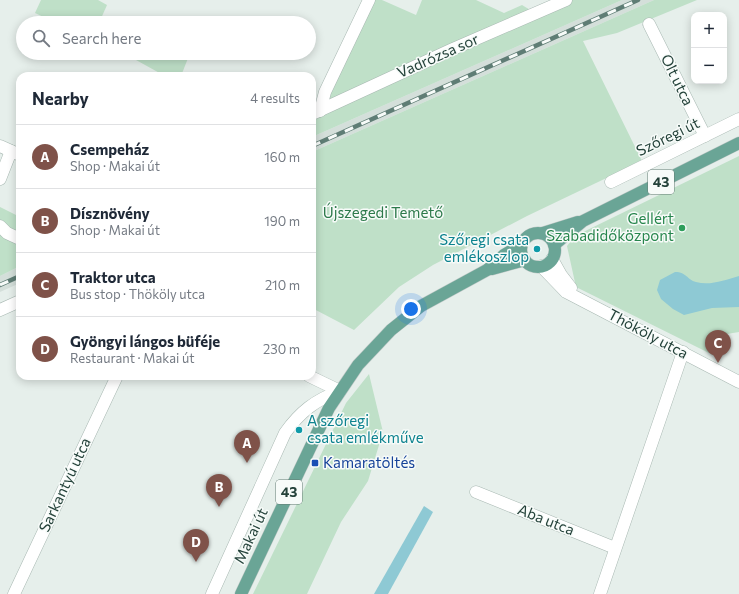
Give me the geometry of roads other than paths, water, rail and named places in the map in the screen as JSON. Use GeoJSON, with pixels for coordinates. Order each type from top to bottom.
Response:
{"type":"FeatureCollection","features":[{"type":"Feature","properties":{"kind":"main road","name":"43"},"geometry":{"type":"LineString","coordinates":[[487,270],[504,255],[521,245],[527,236],[532,233],[543,233],[583,221],[739,143]]}},
{"type":"Feature","properties":{"kind":"main road","name":"43"},"geometry":{"type":"LineString","coordinates":[[554,245],[583,221]]}},
{"type":"Feature","properties":{"kind":"main road"},"geometry":{"type":"LineString","coordinates":[[521,245],[522,256],[525,260],[532,266],[541,266],[552,259],[554,252],[554,245],[550,238],[543,233]]}},
{"type":"Feature","properties":{"kind":"main road","name":"43"},"geometry":{"type":"LineString","coordinates":[[340,392],[358,365],[391,330],[433,298],[487,270],[525,260]]}},
{"type":"Feature","properties":{"kind":"main road","name":"Makai út"},"geometry":{"type":"LineString","coordinates":[[241,594],[322,422],[340,392]]}},
{"type":"Feature","properties":{"kind":"street"},"geometry":{"type":"LineString","coordinates":[[316,112],[369,0]]}},
{"type":"Feature","properties":{"kind":"street","name":"Vadrózsa sor"},"geometry":{"type":"LineString","coordinates":[[316,112],[453,49],[566,0]]}},
{"type":"Feature","properties":{"kind":"street","name":"Olt utca"},"geometry":{"type":"LineString","coordinates":[[648,24],[705,136]]}},
{"type":"Feature","properties":{"kind":"street","name":"Szőregi út"},"geometry":{"type":"LineString","coordinates":[[611,182],[739,119]]}},
{"type":"Feature","properties":{"kind":"street"},"geometry":{"type":"LineString","coordinates":[[0,179],[10,151]]}},
{"type":"Feature","properties":{"kind":"street"},"geometry":{"type":"LineString","coordinates":[[0,226],[7,233],[16,237]]}},
{"type":"Feature","properties":{"kind":"street","name":"Thököly utca"},"geometry":{"type":"LineString","coordinates":[[552,259],[561,276],[578,297]]}},
{"type":"Feature","properties":{"kind":"street","name":"Thököly utca"},"geometry":{"type":"LineString","coordinates":[[541,266],[566,292],[739,382]]}},
{"type":"Feature","properties":{"kind":"street"},"geometry":{"type":"LineString","coordinates":[[0,310],[16,303]]}},
{"type":"Feature","properties":{"kind":"street"},"geometry":{"type":"LineString","coordinates":[[600,594],[683,352]]}},
{"type":"Feature","properties":{"kind":"street","name":"Sarkantyú utca"},"geometry":{"type":"LineString","coordinates":[[14,594],[115,380]]}},
{"type":"Feature","properties":{"kind":"street"},"geometry":{"type":"LineString","coordinates":[[316,380],[340,392]]}},
{"type":"Feature","properties":{"kind":"street","name":"Makai út"},"geometry":{"type":"LineString","coordinates":[[212,594],[285,433],[295,418],[307,407],[321,398],[340,392]]}},
{"type":"Feature","properties":{"kind":"street","name":"Aba utca"},"geometry":{"type":"LineString","coordinates":[[476,492],[615,548]]}},
{"type":"Feature","properties":{"kind":"water"},"geometry":{"type":"Polygon","coordinates":[[[675,272],[682,273],[691,280],[701,283],[718,282],[739,276],[739,307],[712,308],[684,315],[673,309],[661,299],[657,290],[660,280],[675,272]]]}},
{"type":"Feature","properties":{"kind":"water"},"geometry":{"type":"Polygon","coordinates":[[[424,506],[433,512],[388,594],[374,594],[424,506]]]}},
{"type":"Feature","properties":{"kind":"railway"},"geometry":{"type":"LineString","coordinates":[[316,144],[638,0]]}},
{"type":"Feature","properties":{"kind":"railway"},"geometry":{"type":"LineString","coordinates":[[0,285],[16,278]]}},
{"type":"Feature","properties":{"kind":"place","name":"Gellért Szabadidőközpont"},"geometry":{"type":"Point","coordinates":[682,228]}},
{"type":"Feature","properties":{"kind":"place","name":"Szőregi csata emlékoszlop"},"geometry":{"type":"Point","coordinates":[537,249]}},
{"type":"Feature","properties":{"kind":"place","name":"Traktor utca"},"geometry":{"type":"Point","coordinates":[718,363]}},
{"type":"Feature","properties":{"kind":"place","name":"A szőregi csata emlékműve"},"geometry":{"type":"Point","coordinates":[299,430]}},
{"type":"Feature","properties":{"kind":"place","name":"Csempeház"},"geometry":{"type":"Point","coordinates":[247,463]}},
{"type":"Feature","properties":{"kind":"place","name":"Kamaratöltés"},"geometry":{"type":"Point","coordinates":[315,463]}},
{"type":"Feature","properties":{"kind":"place","name":"Dísznövény"},"geometry":{"type":"Point","coordinates":[219,507]}},
{"type":"Feature","properties":{"kind":"place","name":"Gyöngyi lángos büféje"},"geometry":{"type":"Point","coordinates":[196,562]}},
{"type":"Feature","properties":{"kind":"park label","name":"Újszegedi Temető"},"geometry":{"type":"Point","coordinates":[383,213]}}]}
